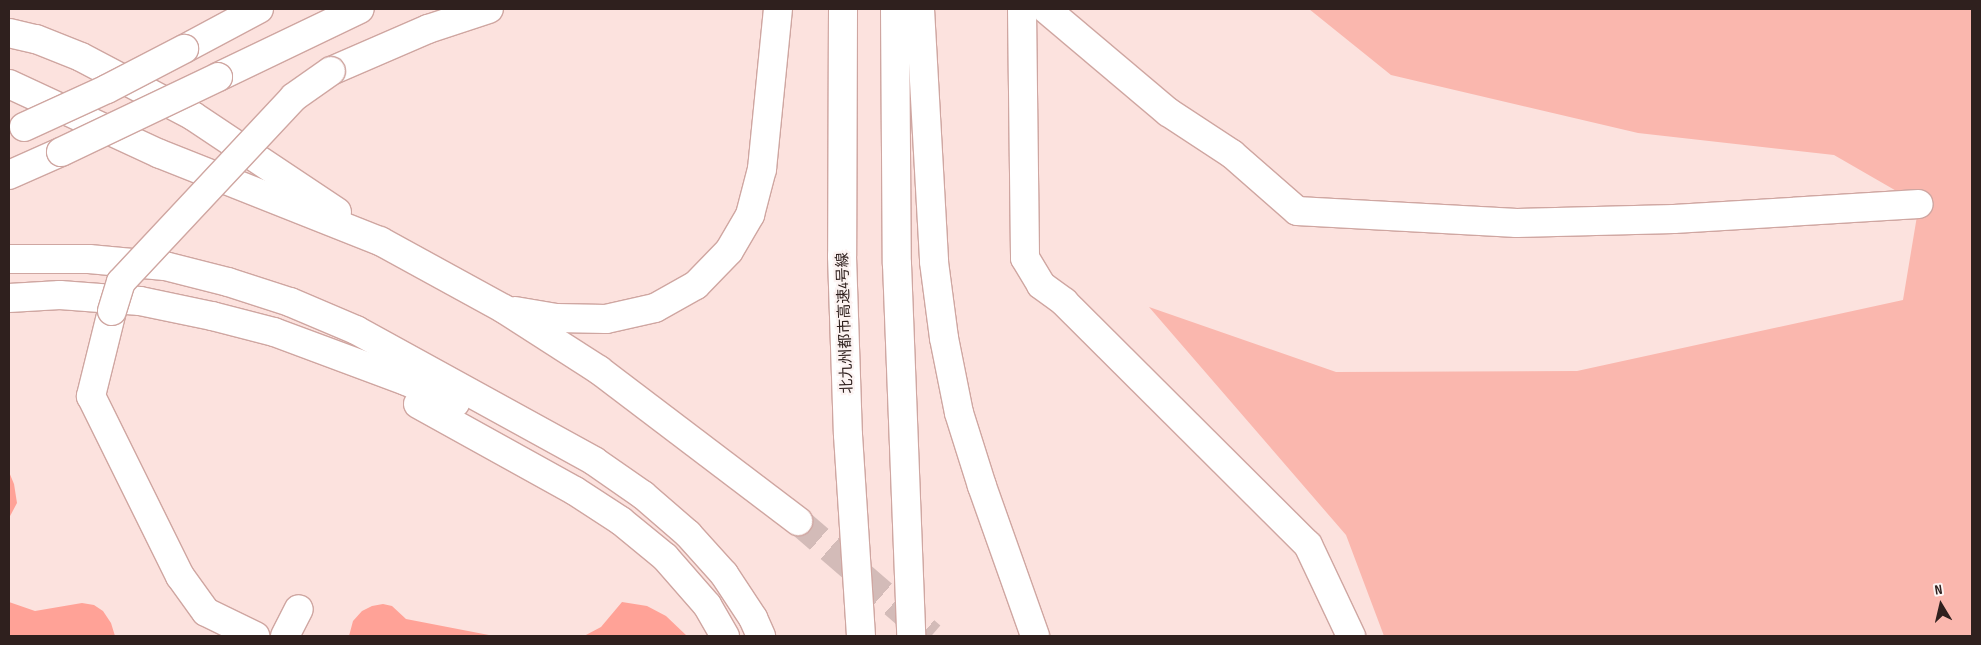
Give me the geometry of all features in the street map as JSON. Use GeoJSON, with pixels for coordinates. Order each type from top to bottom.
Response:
{"type":"FeatureCollection","features":[{"type":"Feature","properties":{"kind":"main road"},"geometry":{"type":"LineString","coordinates":[[16,130],[107,89],[259,9]]}},
{"type":"Feature","properties":{"kind":"main road"},"geometry":{"type":"LineString","coordinates":[[9,176],[360,9]]}},
{"type":"Feature","properties":{"kind":"main road"},"geometry":{"type":"LineString","coordinates":[[255,636],[206,612],[180,576],[91,396],[112,310],[121,282],[294,97],[331,71],[428,28],[489,9]]}},
{"type":"Feature","properties":{"kind":"main road"},"geometry":{"type":"LineString","coordinates":[[504,309],[556,318],[606,318],[655,308],[696,285],[729,251],[750,215],[762,169],[778,9]]}},
{"type":"Feature","properties":{"kind":"main road","name":"北九州都市高速4号線"},"geometry":{"type":"LineString","coordinates":[[843,9],[842,256],[848,434],[861,636]]}},
{"type":"Feature","properties":{"kind":"main road"},"geometry":{"type":"LineString","coordinates":[[895,9],[897,264],[910,636]]}},
{"type":"Feature","properties":{"kind":"main road"},"geometry":{"type":"LineString","coordinates":[[920,9],[934,262],[944,338],[959,413],[982,486],[1036,636]]}},
{"type":"Feature","properties":{"kind":"main road"},"geometry":{"type":"LineString","coordinates":[[1022,9],[1025,258],[1041,285],[1064,302],[1308,545],[1351,636]]}},
{"type":"Feature","properties":{"kind":"main road"},"geometry":{"type":"LineString","coordinates":[[1046,9],[1168,112],[1232,154],[1297,211],[1517,223],[1674,219],[1919,204]]}},
{"type":"Feature","properties":{"kind":"main road"},"geometry":{"type":"LineString","coordinates":[[9,33],[36,39],[81,57],[193,116],[380,241],[504,309],[598,370],[798,521]]}},
{"type":"Feature","properties":{"kind":"main road"},"geometry":{"type":"LineString","coordinates":[[9,84],[160,154],[380,241]]}},
{"type":"Feature","properties":{"kind":"main road"},"geometry":{"type":"LineString","coordinates":[[9,259],[89,259],[165,266],[228,282],[290,302],[356,330],[594,461],[643,495],[688,534],[724,574],[753,618],[762,636]]}},
{"type":"Feature","properties":{"kind":"main road"},"geometry":{"type":"LineString","coordinates":[[9,298],[60,294],[140,301],[274,332],[332,356],[406,381],[469,409],[590,471],[688,534]]}},
{"type":"Feature","properties":{"kind":"main road"},"geometry":{"type":"LineString","coordinates":[[332,356],[575,491],[620,522],[665,557],[707,605],[725,636]]}},
{"type":"Feature","properties":{"kind":"main road"},"geometry":{"type":"LineString","coordinates":[[285,636],[299,609]]}},
{"type":"Feature","properties":{"kind":"shaded area"},"geometry":{"type":"Polygon","coordinates":[[[1309,9],[1972,9],[1972,636],[1384,636],[1346,535],[1149,307],[1336,372],[1577,371],[1903,300],[1919,204],[1834,155],[1638,133],[1391,75],[1309,9]]]}},
{"type":"Feature","properties":{"kind":"shaded area"},"geometry":{"type":"Polygon","coordinates":[[[9,472],[14,484],[17,503],[9,518],[9,472]]]}},
{"type":"Feature","properties":{"kind":"shaded area"},"geometry":{"type":"Polygon","coordinates":[[[9,602],[35,611],[82,603],[94,605],[103,611],[111,623],[115,636],[9,636],[9,602]]]}},
{"type":"Feature","properties":{"kind":"shaded area"},"geometry":{"type":"Polygon","coordinates":[[[622,602],[647,606],[666,616],[687,636],[584,636],[601,627],[622,602]]]}},
{"type":"Feature","properties":{"kind":"shaded area"},"geometry":{"type":"Polygon","coordinates":[[[383,604],[392,606],[406,619],[494,636],[349,636],[353,621],[362,611],[372,606],[383,604]]]}},
{"type":"Feature","properties":{"kind":"tunnel"},"geometry":{"type":"LineString","coordinates":[[798,521],[931,636]]}}]}
